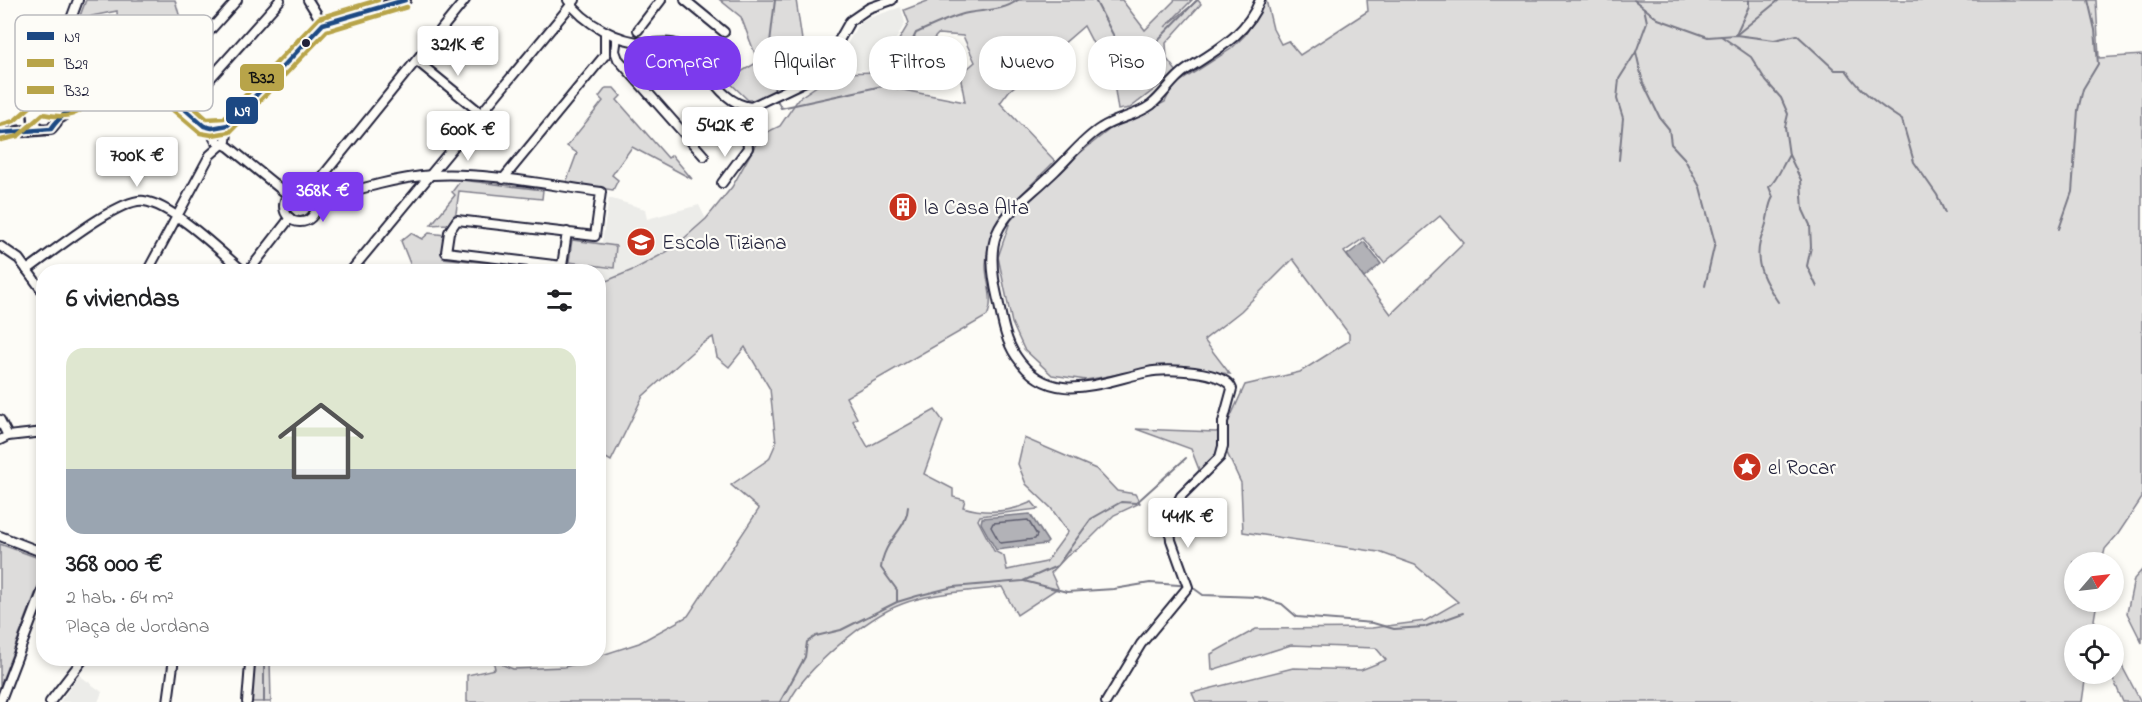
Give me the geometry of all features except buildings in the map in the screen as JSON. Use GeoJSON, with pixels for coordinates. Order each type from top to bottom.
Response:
{"type":"FeatureCollection","features":[{"type":"Feature","properties":{"kind":"street"},"geometry":{"type":"LineString","coordinates":[[72,15],[78,0]]}},
{"type":"Feature","properties":{"kind":"street"},"geometry":{"type":"LineString","coordinates":[[213,26],[237,0]]}},
{"type":"Feature","properties":{"kind":"street"},"geometry":{"type":"LineString","coordinates":[[213,75],[280,0]]}},
{"type":"Feature","properties":{"kind":"street"},"geometry":{"type":"LineString","coordinates":[[308,0],[323,24]]}},
{"type":"Feature","properties":{"kind":"street"},"geometry":{"type":"LineString","coordinates":[[208,127],[224,127],[323,24],[405,0]]}},
{"type":"Feature","properties":{"kind":"street"},"geometry":{"type":"LineString","coordinates":[[309,193],[465,0]]}},
{"type":"Feature","properties":{"kind":"street"},"geometry":{"type":"LineString","coordinates":[[638,30],[661,0]]}},
{"type":"Feature","properties":{"kind":"street"},"geometry":{"type":"LineString","coordinates":[[685,0],[724,32]]}},
{"type":"Feature","properties":{"kind":"street"},"geometry":{"type":"LineString","coordinates":[[357,264],[572,2],[605,32],[617,37],[647,44],[670,42],[681,46],[724,93],[744,106],[757,106],[816,76],[850,21],[869,8],[892,0]]}},
{"type":"Feature","properties":{"kind":"street"},"geometry":{"type":"LineString","coordinates":[[1106,702],[1141,644],[1188,587],[1171,540],[1169,520],[1181,496],[1220,457],[1223,422],[1232,389],[1227,381],[1216,375],[1162,371],[1145,372],[1104,384],[1080,387],[1056,386],[1041,380],[1022,365],[1010,345],[991,272],[993,248],[1002,224],[1012,209],[1056,171],[1092,134],[1107,124],[1151,105],[1179,74],[1228,44],[1254,14],[1260,0]]}},
{"type":"Feature","properties":{"kind":"street"},"geometry":{"type":"LineString","coordinates":[[605,32],[605,50]]}},
{"type":"Feature","properties":{"kind":"street"},"geometry":{"type":"LineString","coordinates":[[503,179],[605,50],[611,39],[617,37]]}},
{"type":"Feature","properties":{"kind":"street"},"geometry":{"type":"LineString","coordinates":[[617,37],[617,55]]}},
{"type":"Feature","properties":{"kind":"street"},"geometry":{"type":"LineString","coordinates":[[605,50],[617,55],[704,156]]}},
{"type":"Feature","properties":{"kind":"street"},"geometry":{"type":"LineString","coordinates":[[417,61],[482,114]]}},
{"type":"Feature","properties":{"kind":"street"},"geometry":{"type":"LineString","coordinates":[[722,183],[748,148],[744,106]]}},
{"type":"Feature","properties":{"kind":"street"},"geometry":{"type":"LineString","coordinates":[[54,111],[51,129],[3,133],[35,112],[54,111]]}},
{"type":"Feature","properties":{"kind":"street"},"geometry":{"type":"LineString","coordinates":[[186,111],[288,195]]}},
{"type":"Feature","properties":{"kind":"street"},"geometry":{"type":"LineString","coordinates":[[35,112],[34,124],[40,129]]}},
{"type":"Feature","properties":{"kind":"street"},"geometry":{"type":"LineString","coordinates":[[224,127],[225,144]]}},
{"type":"Feature","properties":{"kind":"street"},"geometry":{"type":"LineString","coordinates":[[151,264],[210,155],[225,144]]}},
{"type":"Feature","properties":{"kind":"street"},"geometry":{"type":"LineString","coordinates":[[316,202],[411,177],[432,175],[465,174],[601,192],[596,236],[458,220],[449,232],[447,252],[546,264]]}},
{"type":"Feature","properties":{"kind":"street"},"geometry":{"type":"LineString","coordinates":[[298,190],[309,193],[316,202],[316,209],[309,219],[296,221],[290,218],[285,211],[288,195],[298,190]]}},
{"type":"Feature","properties":{"kind":"street"},"geometry":{"type":"LineString","coordinates":[[27,270],[128,202],[146,201],[177,216],[236,264]]}},
{"type":"Feature","properties":{"kind":"street"},"geometry":{"type":"LineString","coordinates":[[253,264],[290,218]]}},
{"type":"Feature","properties":{"kind":"street"},"geometry":{"type":"LineString","coordinates":[[562,264],[567,232]]}},
{"type":"Feature","properties":{"kind":"street"},"geometry":{"type":"LineString","coordinates":[[0,246],[12,253],[36,282]]}},
{"type":"Feature","properties":{"kind":"street"},"geometry":{"type":"LineString","coordinates":[[0,420],[4,438],[36,433]]}},
{"type":"Feature","properties":{"kind":"street"},"geometry":{"type":"LineString","coordinates":[[0,536],[36,550]]}},
{"type":"Feature","properties":{"kind":"street"},"geometry":{"type":"LineString","coordinates":[[0,702],[36,608]]}},
{"type":"Feature","properties":{"kind":"street"},"geometry":{"type":"LineString","coordinates":[[50,702],[78,666]]}},
{"type":"Feature","properties":{"kind":"street"},"geometry":{"type":"LineString","coordinates":[[168,702],[173,666]]}},
{"type":"Feature","properties":{"kind":"street"},"geometry":{"type":"LineString","coordinates":[[247,702],[250,666]]}},
{"type":"Feature","properties":{"kind":"shaded area"},"geometry":{"type":"Polygon","coordinates":[[[86,0],[175,0],[179,15],[117,15],[117,11],[97,15],[80,15],[86,0]]]}},
{"type":"Feature","properties":{"kind":"shaded area"},"geometry":{"type":"Polygon","coordinates":[[[720,0],[796,0],[801,36],[753,36],[753,49],[741,17],[720,0]]]}},
{"type":"Feature","properties":{"kind":"shaded area"},"geometry":{"type":"Polygon","coordinates":[[[930,0],[1122,0],[1145,30],[1175,0],[1192,0],[1165,27],[1198,0],[1201,4],[1166,43],[1166,36],[1089,36],[1084,26],[1072,36],[979,36],[979,90],[1010,90],[1000,103],[1055,161],[1020,196],[1000,221],[993,235],[986,266],[990,298],[987,316],[846,397],[857,418],[853,421],[868,447],[935,410],[943,421],[924,474],[953,489],[953,497],[965,500],[963,507],[980,511],[998,511],[1032,502],[1038,509],[980,516],[978,520],[994,551],[1004,556],[1007,570],[1046,562],[1068,532],[1051,508],[1026,484],[1018,464],[1024,438],[1096,469],[1117,491],[1135,494],[1140,503],[1114,515],[1091,538],[1066,557],[1051,573],[1058,588],[1017,615],[1002,587],[939,595],[902,604],[872,620],[839,645],[809,674],[789,702],[467,702],[467,675],[495,669],[494,666],[513,669],[606,666],[606,654],[639,643],[688,616],[759,509],[731,485],[769,459],[776,443],[770,389],[745,347],[729,367],[717,357],[713,337],[700,345],[643,396],[611,461],[606,458],[606,281],[635,269],[672,249],[706,219],[732,187],[761,135],[780,126],[799,98],[811,90],[857,90],[857,73],[869,72],[869,90],[903,90],[965,102],[963,90],[967,90],[967,69],[975,62],[967,45],[967,36],[938,34],[936,36],[901,36],[909,23],[904,10],[930,0]]]}},
{"type":"Feature","properties":{"kind":"shaded area"},"geometry":{"type":"Polygon","coordinates":[[[1266,0],[1273,29],[1281,44],[1288,41],[1300,55],[1368,11],[1367,0],[2096,0],[2099,58],[2142,55],[2142,498],[2104,552],[2064,552],[2064,612],[2095,612],[2094,620],[2097,624],[2064,624],[2064,684],[2085,684],[2082,702],[1196,702],[1192,693],[1293,668],[1361,670],[1386,660],[1376,648],[1291,645],[1212,670],[1211,654],[1256,629],[1372,628],[1425,621],[1458,602],[1415,565],[1379,552],[1243,532],[1241,483],[1227,453],[1200,472],[1191,449],[1136,429],[1216,432],[1226,427],[1245,385],[1300,372],[1349,341],[1349,334],[1293,259],[1241,311],[1204,340],[1230,374],[1164,366],[1086,380],[1052,375],[1024,349],[1012,323],[998,257],[1012,216],[1075,157],[1110,129],[1165,102],[1173,86],[1231,49],[1245,35],[1266,0]],[[1440,216],[1384,263],[1364,238],[1344,252],[1391,314],[1464,243],[1440,216]]]}},
{"type":"Feature","properties":{"kind":"shaded area"},"geometry":{"type":"Polygon","coordinates":[[[901,7],[905,23],[898,36],[869,36],[869,70],[857,70],[857,36],[852,36],[857,26],[866,19],[901,7]]]}},
{"type":"Feature","properties":{"kind":"shaded area"},"geometry":{"type":"Polygon","coordinates":[[[1166,43],[1167,59],[1177,72],[1166,80],[1166,43]]]}},
{"type":"Feature","properties":{"kind":"shaded area"},"geometry":{"type":"Polygon","coordinates":[[[753,65],[753,90],[779,90],[766,97],[748,100],[738,90],[741,90],[741,72],[753,65]]]}},
{"type":"Feature","properties":{"kind":"shaded area"},"geometry":{"type":"Polygon","coordinates":[[[606,88],[614,88],[621,96],[617,100],[668,158],[672,155],[692,179],[632,147],[612,175],[618,180],[613,190],[566,183],[577,153],[567,146],[603,101],[599,97],[606,88]]]}},
{"type":"Feature","properties":{"kind":"shaded area"},"geometry":{"type":"Polygon","coordinates":[[[1115,90],[1154,90],[1130,108],[1118,110],[1115,90]]]}},
{"type":"Feature","properties":{"kind":"shaded area"},"geometry":{"type":"Polygon","coordinates":[[[461,180],[543,190],[542,199],[459,191],[456,213],[448,224],[431,225],[455,195],[452,192],[461,180]]]}},
{"type":"Feature","properties":{"kind":"shaded area","name":"Escola Tiziana"},"geometry":{"type":"Polygon","coordinates":[[[609,198],[645,209],[647,219],[699,205],[706,219],[672,249],[635,269],[606,281],[606,264],[568,264],[571,239],[602,242],[609,198]]]}},
{"type":"Feature","properties":{"kind":"shaded area"},"geometry":{"type":"Polygon","coordinates":[[[411,233],[422,239],[429,233],[445,235],[443,258],[500,264],[410,264],[401,241],[411,233]]]}},
{"type":"Feature","properties":{"kind":"shaded area"},"geometry":{"type":"Polygon","coordinates":[[[572,240],[616,246],[614,268],[606,267],[606,264],[569,262],[572,240]]]}},
{"type":"Feature","properties":{"kind":"shaded area"},"geometry":{"type":"Polygon","coordinates":[[[0,544],[36,557],[36,591],[0,686],[0,544]]]}},
{"type":"Feature","properties":{"kind":"shaded area"},"geometry":{"type":"Polygon","coordinates":[[[2142,570],[2142,643],[2127,613],[2134,579],[2142,570]]]}},
{"type":"Feature","properties":{"kind":"shaded area"},"geometry":{"type":"Polygon","coordinates":[[[253,666],[270,666],[271,702],[250,702],[253,666]]]}},
{"type":"Feature","properties":{"kind":"shaded area"},"geometry":{"type":"Polygon","coordinates":[[[2124,670],[2141,702],[2123,702],[2115,684],[2124,684],[2124,670]]]}},
{"type":"Feature","properties":{"kind":"shaded area"},"geometry":{"type":"Polygon","coordinates":[[[79,675],[102,692],[98,702],[60,702],[79,675]]]}},
{"type":"Feature","properties":{"kind":"water"},"geometry":{"type":"Polygon","coordinates":[[[1364,242],[1381,264],[1364,278],[1347,255],[1364,242]]]}},
{"type":"Feature","properties":{"kind":"water"},"geometry":{"type":"Polygon","coordinates":[[[1030,514],[1048,542],[1046,544],[996,550],[981,523],[982,518],[1030,514]]]}},
{"type":"Feature","properties":{"kind":"waterway"},"geometry":{"type":"LineString","coordinates":[[775,0],[769,51],[775,92]]}},
{"type":"Feature","properties":{"kind":"waterway"},"geometry":{"type":"LineString","coordinates":[[776,98],[781,108],[887,85],[898,71],[916,33],[960,15],[997,9],[1018,0]]}},
{"type":"Feature","properties":{"kind":"waterway"},"geometry":{"type":"LineString","coordinates":[[1095,0],[1121,50],[1130,54],[1152,46],[1197,0]]}},
{"type":"Feature","properties":{"kind":"waterway"},"geometry":{"type":"LineString","coordinates":[[1634,0],[1658,19],[1708,37],[1736,35],[1774,40],[1797,35],[1835,70],[1846,70],[1871,98],[1902,120],[1914,162],[1937,195],[1945,213]]}},
{"type":"Feature","properties":{"kind":"waterway"},"geometry":{"type":"LineString","coordinates":[[1736,34],[1749,6],[1749,0]]}},
{"type":"Feature","properties":{"kind":"waterway"},"geometry":{"type":"LineString","coordinates":[[1736,35],[1779,0]]}},
{"type":"Feature","properties":{"kind":"waterway"},"geometry":{"type":"LineString","coordinates":[[2059,229],[2072,192],[2078,110],[2083,89],[2098,64],[2095,30],[2088,0]]}},
{"type":"Feature","properties":{"kind":"waterway"},"geometry":{"type":"LineString","coordinates":[[1644,8],[1647,22],[1636,52],[1643,83],[1660,118],[1669,129],[1671,144],[1684,158],[1700,187],[1715,243],[1705,286]]}},
{"type":"Feature","properties":{"kind":"waterway"},"geometry":{"type":"LineString","coordinates":[[1721,36],[1751,57],[1766,81],[1781,98],[1788,114],[1785,127],[1789,155],[1801,180],[1803,210],[1810,225],[1811,247],[1807,266],[1817,287]]}},
{"type":"Feature","properties":{"kind":"waterway"},"geometry":{"type":"LineString","coordinates":[[1619,160],[1623,118],[1617,99],[1619,79],[1636,52]]}},
{"type":"Feature","properties":{"kind":"waterway"},"geometry":{"type":"LineString","coordinates":[[1778,302],[1762,274],[1759,250],[1773,197],[1769,187],[1789,155]]}},
{"type":"Feature","properties":{"kind":"waterway"},"geometry":{"type":"LineString","coordinates":[[780,702],[805,657],[807,642],[816,636],[841,630],[897,602],[917,596],[953,587],[1023,581],[1057,566],[1091,519],[1121,502],[1136,503],[1186,458]]}},
{"type":"Feature","properties":{"kind":"waterway"},"geometry":{"type":"LineString","coordinates":[[897,601],[897,590],[881,568],[886,549],[904,522],[908,507]]}},
{"type":"Feature","properties":{"kind":"waterway"},"geometry":{"type":"LineString","coordinates":[[1024,581],[1067,592],[1114,589],[1150,583],[1179,585],[1192,587],[1203,595],[1257,597],[1282,604],[1297,617],[1373,623],[1394,629],[1424,627],[1463,613]]}},
{"type":"Feature","properties":{"kind":"waterway"},"geometry":{"type":"LineString","coordinates":[[264,666],[264,702]]}},
{"type":"Feature","properties":{"kind":"transit line","name":"B32"},"geometry":{"type":"LineString","coordinates":[[198,111],[207,119],[224,118],[319,18],[378,0]]}},
{"type":"Feature","properties":{"kind":"transit line","name":"N9"},"geometry":{"type":"LineString","coordinates":[[187,111],[204,126],[212,128],[228,125],[323,24],[405,0]]}},
{"type":"Feature","properties":{"kind":"transit line","name":"B29"},"geometry":{"type":"LineString","coordinates":[[174,111],[200,133],[212,135],[230,132],[327,31],[407,7]]}},
{"type":"Feature","properties":{"kind":"transit line","name":"B32"},"geometry":{"type":"LineString","coordinates":[[0,125],[14,121],[25,111]]}},
{"type":"Feature","properties":{"kind":"transit line","name":"N9"},"geometry":{"type":"LineString","coordinates":[[0,133],[51,129],[68,111]]}},
{"type":"Feature","properties":{"kind":"transit line","name":"B29"},"geometry":{"type":"LineString","coordinates":[[1,140],[18,136],[43,114],[59,116],[79,111]]}},
{"type":"Feature","properties":{"kind":"place","name":"la Casa Alta"},"geometry":{"type":"Point","coordinates":[903,207]}},
{"type":"Feature","properties":{"kind":"place","name":"Escola Tiziana"},"geometry":{"type":"Point","coordinates":[641,242]}},
{"type":"Feature","properties":{"kind":"place","name":"el Rocar"},"geometry":{"type":"Point","coordinates":[1747,467]}}]}
